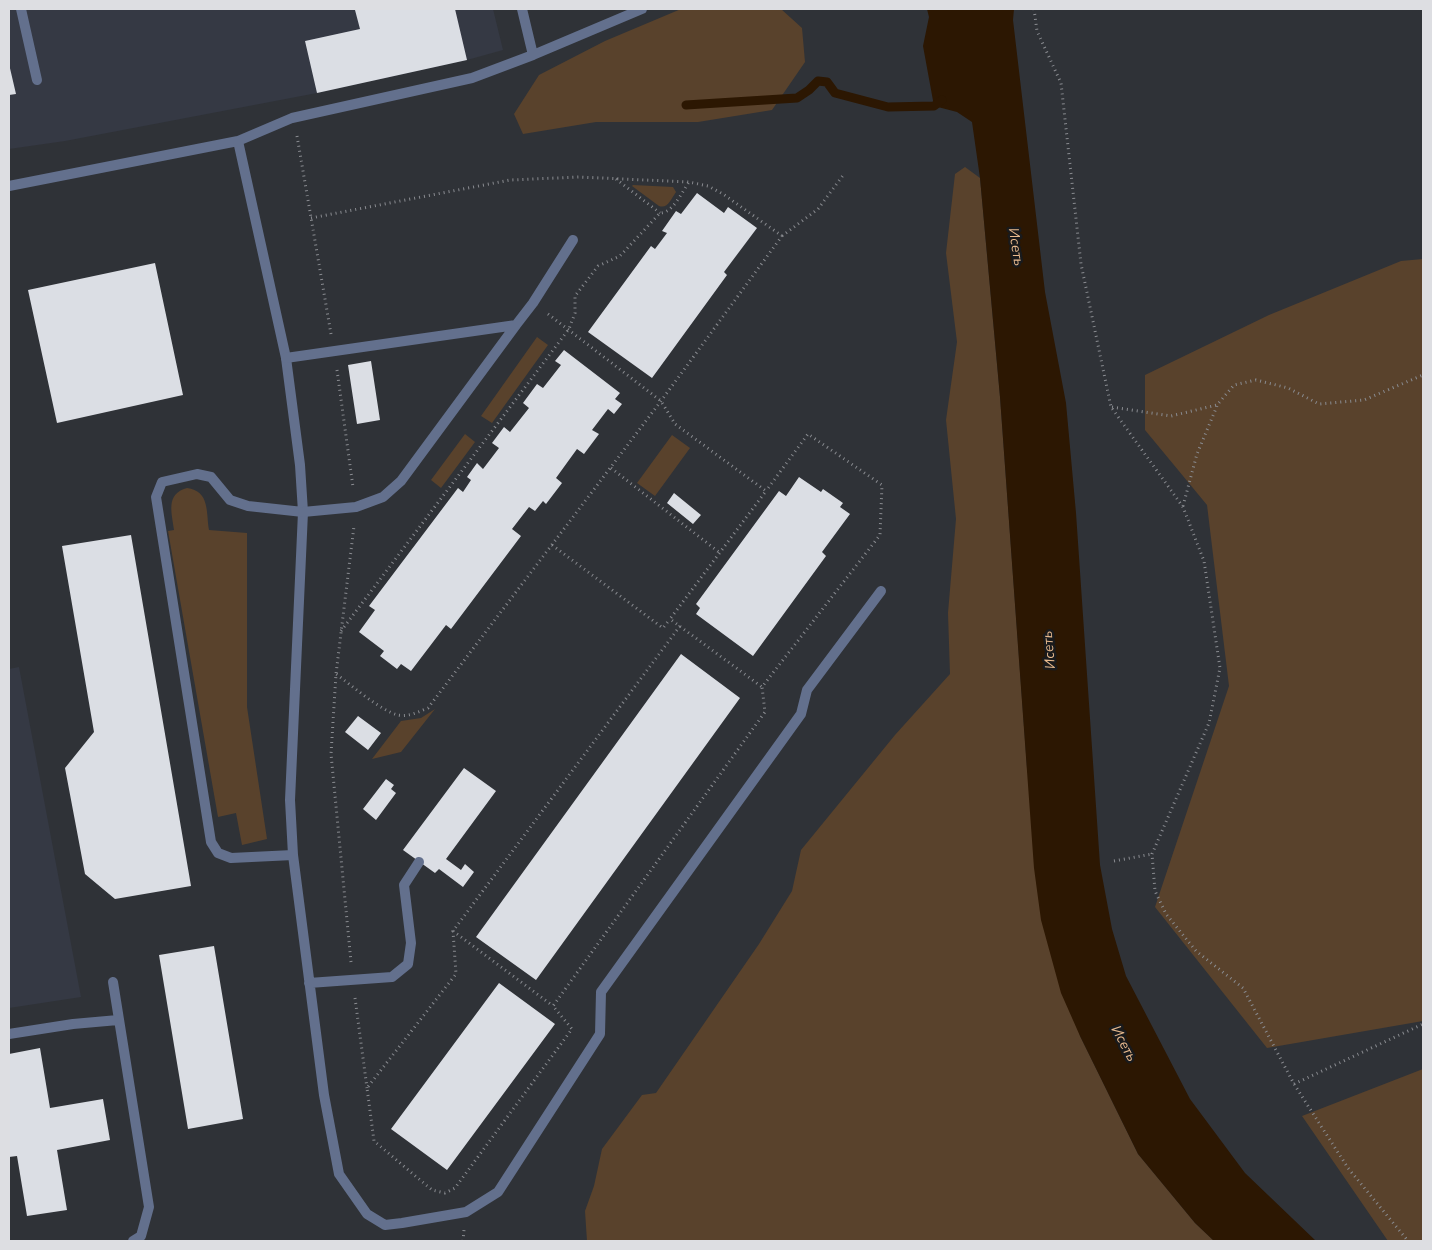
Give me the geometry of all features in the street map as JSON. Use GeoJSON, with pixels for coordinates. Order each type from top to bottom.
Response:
{"type":"FeatureCollection","features":[{"type":"Feature","properties":{"kind":"street"},"geometry":{"type":"LineString","coordinates":[[21,9],[37,80]]}},
{"type":"Feature","properties":{"kind":"street"},"geometry":{"type":"LineString","coordinates":[[522,9],[533,55]]}},
{"type":"Feature","properties":{"kind":"street"},"geometry":{"type":"LineString","coordinates":[[9,186],[238,141],[292,118],[472,78],[533,55],[642,9]]}},
{"type":"Feature","properties":{"kind":"street"},"geometry":{"type":"LineString","coordinates":[[238,141],[286,358],[300,465],[303,512],[290,800],[293,855],[324,1095],[339,1174],[367,1214],[385,1225],[402,1223],[466,1212],[498,1192],[600,1034],[601,992],[801,714],[807,690],[881,591]]}},
{"type":"Feature","properties":{"kind":"street"},"geometry":{"type":"LineString","coordinates":[[293,855],[231,858],[218,853],[211,842],[156,497],[162,482],[198,474],[211,477],[230,500],[248,506],[303,512],[356,507],[383,497],[401,481],[534,303],[573,240]]}},
{"type":"Feature","properties":{"kind":"street"},"geometry":{"type":"LineString","coordinates":[[286,358],[516,325]]}},
{"type":"Feature","properties":{"kind":"street"},"geometry":{"type":"LineString","coordinates":[[309,983],[392,977],[408,964],[411,943],[404,885],[419,862]]}},
{"type":"Feature","properties":{"kind":"street"},"geometry":{"type":"LineString","coordinates":[[113,982],[149,1207],[141,1236],[133,1241]]}},
{"type":"Feature","properties":{"kind":"street"},"geometry":{"type":"LineString","coordinates":[[9,1034],[74,1024],[118,1020]]}},
{"type":"Feature","properties":{"kind":"path"},"geometry":{"type":"LineString","coordinates":[[1034,9],[1037,31],[1061,83],[1081,264],[1111,407],[1183,507],[1204,561],[1220,668],[1209,723],[1152,854],[1155,891],[1166,914],[1196,951],[1243,988],[1294,1084],[1348,1168],[1408,1241]]}},
{"type":"Feature","properties":{"kind":"path"},"geometry":{"type":"LineString","coordinates":[[296,130],[334,351],[356,507],[336,674],[331,754],[353,979],[374,1141],[432,1190],[445,1193],[456,1188],[572,1029],[553,1006],[453,931]]}},
{"type":"Feature","properties":{"kind":"path"},"geometry":{"type":"LineString","coordinates":[[336,674],[385,710],[398,715],[413,714],[428,708],[611,468],[782,236],[818,209],[844,174]]}},
{"type":"Feature","properties":{"kind":"path"},"geometry":{"type":"LineString","coordinates":[[311,218],[510,180],[579,177],[616,178],[689,182],[708,186],[723,194],[782,236]]}},
{"type":"Feature","properties":{"kind":"path"},"geometry":{"type":"LineString","coordinates":[[616,178],[660,213]]}},
{"type":"Feature","properties":{"kind":"path"},"geometry":{"type":"LineString","coordinates":[[341,632],[569,329],[575,313],[575,296],[598,266],[620,256],[660,213],[665,213],[670,209],[689,182]]}},
{"type":"Feature","properties":{"kind":"path"},"geometry":{"type":"LineString","coordinates":[[534,303],[661,401],[675,424],[766,491]]}},
{"type":"Feature","properties":{"kind":"path"},"geometry":{"type":"LineString","coordinates":[[1183,507],[1197,454],[1217,406],[1234,385],[1256,380],[1288,388],[1319,404],[1364,400],[1423,375]]}},
{"type":"Feature","properties":{"kind":"path"},"geometry":{"type":"LineString","coordinates":[[1111,407],[1171,416],[1217,406]]}},
{"type":"Feature","properties":{"kind":"path"},"geometry":{"type":"LineString","coordinates":[[552,545],[663,628],[808,434],[882,485],[880,535],[762,687],[765,712],[553,1006]]}},
{"type":"Feature","properties":{"kind":"path"},"geometry":{"type":"LineString","coordinates":[[611,468],[720,553]]}},
{"type":"Feature","properties":{"kind":"path"},"geometry":{"type":"LineString","coordinates":[[670,619],[762,687]]}},
{"type":"Feature","properties":{"kind":"path"},"geometry":{"type":"LineString","coordinates":[[367,1088],[456,974],[453,931],[680,626]]}},
{"type":"Feature","properties":{"kind":"path"},"geometry":{"type":"LineString","coordinates":[[1114,861],[1152,854]]}},
{"type":"Feature","properties":{"kind":"path"},"geometry":{"type":"LineString","coordinates":[[1294,1084],[1423,1024]]}},
{"type":"Feature","properties":{"kind":"shaded area"},"geometry":{"type":"Polygon","coordinates":[[[9,9],[493,9],[503,50],[467,60],[317,93],[65,141],[9,149],[9,9]]]}},
{"type":"Feature","properties":{"kind":"shaded area"},"geometry":{"type":"Polygon","coordinates":[[[681,9],[781,9],[802,28],[805,62],[772,110],[698,122],[596,122],[523,134],[514,114],[539,75],[605,41],[681,9]]]}},
{"type":"Feature","properties":{"kind":"shaded area"},"geometry":{"type":"Polygon","coordinates":[[[965,167],[980,178],[1000,397],[1027,768],[1080,1036],[1138,1154],[1195,1223],[1214,1241],[587,1241],[585,1211],[594,1186],[602,1149],[642,1095],[656,1093],[759,944],[792,891],[801,850],[895,735],[950,674],[948,613],[956,519],[946,420],[957,342],[946,253],[955,174],[965,167]]]}},
{"type":"Feature","properties":{"kind":"shaded area"},"geometry":{"type":"Polygon","coordinates":[[[633,185],[673,187],[676,192],[669,203],[662,207],[633,185]]]}},
{"type":"Feature","properties":{"kind":"shaded area"},"geometry":{"type":"Polygon","coordinates":[[[1423,259],[1423,1021],[1267,1048],[1155,907],[1229,686],[1207,505],[1145,430],[1145,375],[1269,315],[1401,261],[1423,259]]]}},
{"type":"Feature","properties":{"kind":"shaded area"},"geometry":{"type":"Polygon","coordinates":[[[537,337],[548,345],[492,423],[481,416],[537,337]]]}},
{"type":"Feature","properties":{"kind":"shaded area"},"geometry":{"type":"Polygon","coordinates":[[[465,434],[475,442],[441,488],[431,480],[465,434]]]}},
{"type":"Feature","properties":{"kind":"shaded area"},"geometry":{"type":"Polygon","coordinates":[[[672,435],[690,448],[655,496],[637,483],[672,435]]]}},
{"type":"Feature","properties":{"kind":"shaded area"},"geometry":{"type":"Polygon","coordinates":[[[187,488],[200,493],[206,503],[209,530],[247,533],[247,707],[267,839],[242,845],[236,813],[218,817],[168,531],[174,530],[171,511],[173,499],[180,491],[187,488]]]}},
{"type":"Feature","properties":{"kind":"shaded area"},"geometry":{"type":"Polygon","coordinates":[[[19,667],[81,997],[9,1008],[9,669],[19,667]]]}},
{"type":"Feature","properties":{"kind":"shaded area"},"geometry":{"type":"Polygon","coordinates":[[[435,709],[401,752],[372,759],[401,721],[421,718],[435,709]]]}},
{"type":"Feature","properties":{"kind":"shaded area"},"geometry":{"type":"Polygon","coordinates":[[[1423,1069],[1423,1241],[1388,1241],[1302,1116],[1423,1069]]]}},
{"type":"Feature","properties":{"kind":"water","name":"Исеть"},"geometry":{"type":"Polygon","coordinates":[[[927,9],[1014,9],[1013,20],[1045,292],[1066,403],[1076,513],[1100,865],[1112,929],[1126,976],[1190,1099],[1245,1173],[1316,1241],[1214,1241],[1195,1223],[1138,1154],[1061,993],[1041,920],[1034,868],[1000,397],[980,178],[972,122],[957,112],[934,106],[923,46],[929,17],[927,9]]]}},
{"type":"Feature","properties":{"kind":"building"},"geometry":{"type":"Polygon","coordinates":[[[455,9],[467,60],[317,93],[305,41],[360,29],[355,10],[455,9]]]}},
{"type":"Feature","properties":{"kind":"building"},"geometry":{"type":"Polygon","coordinates":[[[9,64],[16,94],[9,95],[9,64]]]}},
{"type":"Feature","properties":{"kind":"building"},"geometry":{"type":"Polygon","coordinates":[[[697,193],[724,213],[728,207],[757,228],[724,272],[727,275],[652,378],[588,332],[651,246],[655,249],[667,233],[662,231],[676,211],[681,214],[697,193]]]}},
{"type":"Feature","properties":{"kind":"building"},"geometry":{"type":"Polygon","coordinates":[[[155,263],[183,395],[57,423],[28,290],[155,263]]]}},
{"type":"Feature","properties":{"kind":"building"},"geometry":{"type":"Polygon","coordinates":[[[564,350],[620,393],[615,399],[622,404],[614,414],[608,409],[592,430],[599,434],[584,454],[577,449],[556,478],[562,483],[546,504],[543,501],[535,511],[529,507],[512,529],[521,536],[451,629],[446,625],[411,671],[401,664],[397,669],[380,656],[384,651],[359,632],[375,610],[369,606],[458,488],[463,492],[471,480],[467,477],[477,463],[483,469],[499,448],[492,443],[504,427],[510,432],[529,408],[523,403],[537,384],[543,388],[561,365],[555,361],[564,350]]]}},
{"type":"Feature","properties":{"kind":"building"},"geometry":{"type":"Polygon","coordinates":[[[371,361],[380,420],[357,424],[348,365],[371,361]]]}},
{"type":"Feature","properties":{"kind":"building"},"geometry":{"type":"Polygon","coordinates":[[[799,477],[821,492],[823,489],[843,503],[840,507],[850,514],[822,552],[826,556],[753,656],[696,614],[700,608],[696,604],[779,491],[786,496],[799,477]]]}},
{"type":"Feature","properties":{"kind":"building"},"geometry":{"type":"Polygon","coordinates":[[[674,493],[701,515],[693,524],[667,503],[674,493]]]}},
{"type":"Feature","properties":{"kind":"building"},"geometry":{"type":"Polygon","coordinates":[[[131,535],[191,886],[115,899],[85,874],[65,768],[94,732],[62,546],[131,535]]]}},
{"type":"Feature","properties":{"kind":"building"},"geometry":{"type":"Polygon","coordinates":[[[681,654],[740,698],[536,980],[476,937],[681,654]]]}},
{"type":"Feature","properties":{"kind":"building"},"geometry":{"type":"Polygon","coordinates":[[[358,716],[381,733],[368,750],[345,732],[358,716]]]}},
{"type":"Feature","properties":{"kind":"building"},"geometry":{"type":"Polygon","coordinates":[[[464,768],[496,791],[446,859],[461,870],[465,864],[474,872],[463,887],[439,869],[435,873],[403,850],[464,768]]]}},
{"type":"Feature","properties":{"kind":"building"},"geometry":{"type":"Polygon","coordinates":[[[386,779],[394,785],[391,789],[396,793],[376,820],[363,809],[386,779]]]}},
{"type":"Feature","properties":{"kind":"building"},"geometry":{"type":"Polygon","coordinates":[[[214,946],[243,1119],[188,1129],[159,955],[214,946]]]}},
{"type":"Feature","properties":{"kind":"building"},"geometry":{"type":"Polygon","coordinates":[[[499,983],[555,1024],[447,1170],[391,1129],[499,983]]]}},
{"type":"Feature","properties":{"kind":"building"},"geometry":{"type":"Polygon","coordinates":[[[40,1048],[50,1108],[103,1099],[110,1140],[57,1150],[67,1210],[27,1216],[17,1156],[9,1157],[9,1054],[40,1048]]]}},
{"type":"Feature","properties":{"kind":"waterway"},"geometry":{"type":"LineString","coordinates":[[686,105],[797,98],[818,81],[827,82],[835,93],[888,107],[934,106],[942,100]]}}]}
